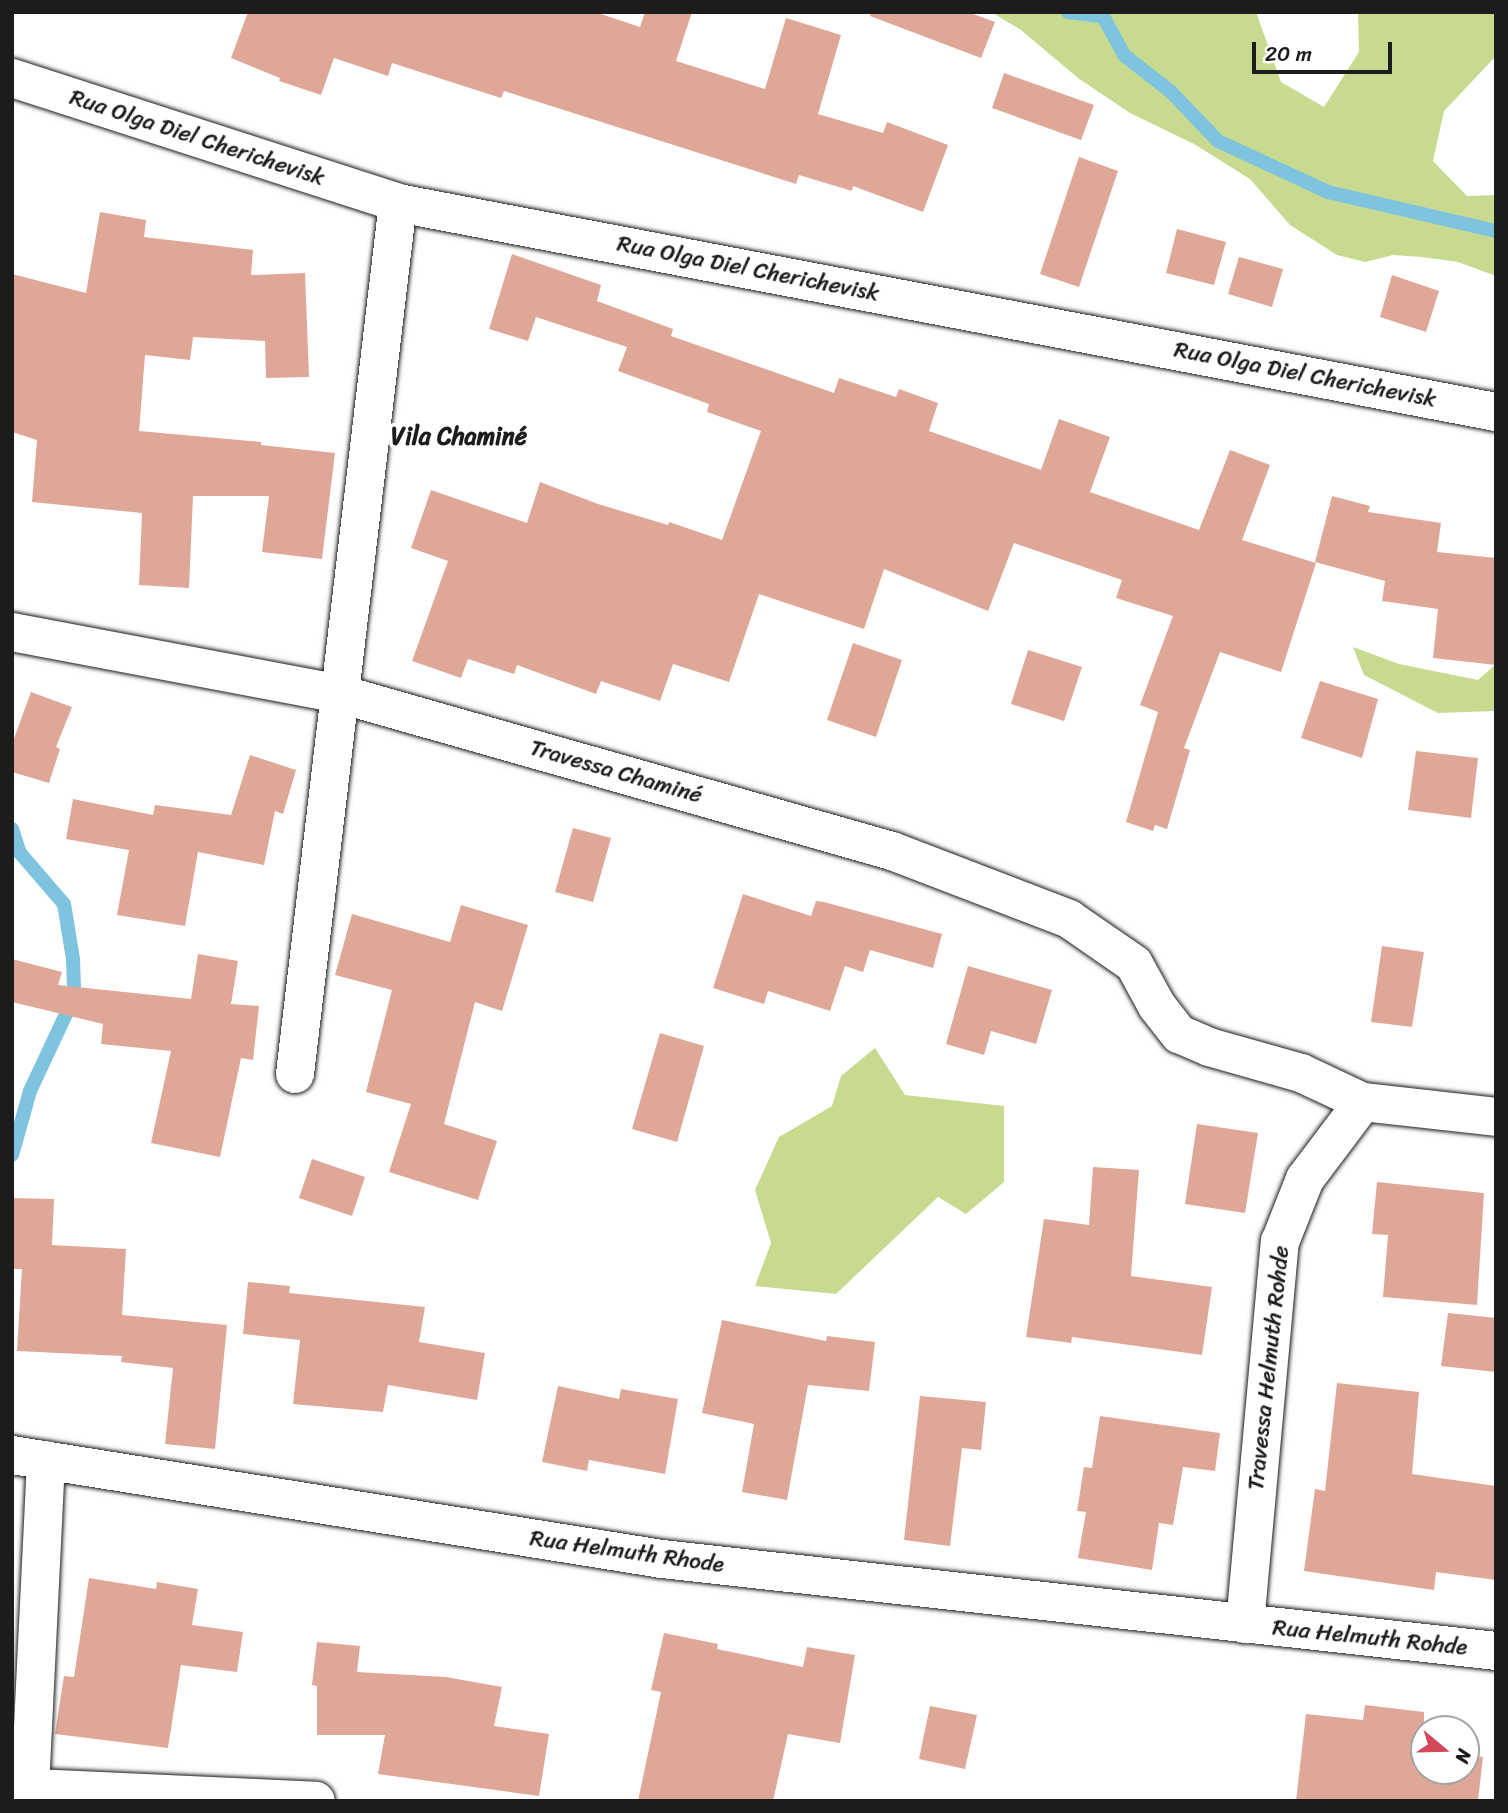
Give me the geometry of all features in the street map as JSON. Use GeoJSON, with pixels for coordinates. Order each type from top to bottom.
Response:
{"type":"FeatureCollection","features":[{"type":"Feature","properties":{"kind":"street","name":"Rua Olga Diel Cherichevisk"},"geometry":{"type":"LineString","coordinates":[[12,78],[398,203],[1496,412]]}},
{"type":"Feature","properties":{"kind":"street"},"geometry":{"type":"LineString","coordinates":[[295,1074],[398,203]]}},
{"type":"Feature","properties":{"kind":"street","name":"Travessa Chaminé"},"geometry":{"type":"LineString","coordinates":[[12,632],[340,694],[892,851],[1069,919],[1134,964],[1157,1006],[1179,1034],[1209,1047],[1301,1073],[1363,1102]]}},
{"type":"Feature","properties":{"kind":"street"},"geometry":{"type":"LineString","coordinates":[[1363,1102],[1496,1116]]}},
{"type":"Feature","properties":{"kind":"street","name":"Travessa Helmuth Rohde"},"geometry":{"type":"LineString","coordinates":[[1245,1624],[1280,1242],[1305,1179],[1363,1102]]}},
{"type":"Feature","properties":{"kind":"street"},"geometry":{"type":"LineString","coordinates":[[29,1457],[25,1792],[316,1801]]}},
{"type":"Feature","properties":{"kind":"street","name":"Rua Helmuth Rhode"},"geometry":{"type":"LineString","coordinates":[[29,1457],[662,1559],[1245,1624]]}},
{"type":"Feature","properties":{"kind":"street","name":"Rua Helmuth Rohde"},"geometry":{"type":"LineString","coordinates":[[1245,1624],[1496,1651]]}},
{"type":"Feature","properties":{"kind":"green space"},"geometry":{"type":"Polygon","coordinates":[[[991,12],[1256,12],[1281,82],[1324,107],[1359,52],[1358,12],[1496,12],[1496,56],[1444,111],[1433,161],[1467,196],[1496,195],[1496,276],[1458,262],[1422,257],[1393,255],[1365,262],[1337,255],[1290,225],[1250,179],[1194,144],[1130,113],[1078,78],[1021,30],[991,12]]]}},
{"type":"Feature","properties":{"kind":"green space"},"geometry":{"type":"Polygon","coordinates":[[[1353,647],[1399,664],[1478,680],[1496,664],[1496,711],[1438,713],[1364,675],[1353,647]]]}},
{"type":"Feature","properties":{"kind":"green space"},"geometry":{"type":"Polygon","coordinates":[[[875,1048],[905,1095],[1004,1106],[1004,1182],[966,1214],[938,1197],[836,1294],[755,1286],[771,1243],[755,1190],[779,1137],[832,1106],[841,1076],[875,1048]]]}},
{"type":"Feature","properties":{"kind":"building"},"geometry":{"type":"Polygon","coordinates":[[[248,12],[595,12],[640,27],[645,12],[692,12],[676,61],[765,89],[786,18],[841,35],[818,114],[883,133],[887,122],[948,145],[923,212],[853,186],[852,191],[799,175],[796,184],[504,91],[501,98],[392,63],[388,76],[334,58],[321,95],[279,81],[280,78],[231,58],[248,12]]]}},
{"type":"Feature","properties":{"kind":"building"},"geometry":{"type":"Polygon","coordinates":[[[871,12],[968,12],[995,22],[981,58],[870,16],[871,12]]]}},
{"type":"Feature","properties":{"kind":"building"},"geometry":{"type":"Polygon","coordinates":[[[1004,73],[1094,105],[1081,140],[992,108],[1004,73]]]}},
{"type":"Feature","properties":{"kind":"building"},"geometry":{"type":"Polygon","coordinates":[[[1079,157],[1118,171],[1079,287],[1040,274],[1079,157]]]}},
{"type":"Feature","properties":{"kind":"building"},"geometry":{"type":"Polygon","coordinates":[[[100,212],[146,220],[144,237],[253,250],[251,275],[305,273],[309,377],[266,378],[265,341],[193,337],[190,360],[145,355],[139,431],[261,442],[261,445],[335,453],[322,559],[262,552],[269,496],[193,496],[189,588],[139,585],[142,513],[32,502],[37,440],[12,432],[12,274],[86,293],[100,212]]]}},
{"type":"Feature","properties":{"kind":"building"},"geometry":{"type":"Polygon","coordinates":[[[1177,229],[1226,242],[1214,285],[1166,273],[1177,229]]]}},
{"type":"Feature","properties":{"kind":"building"},"geometry":{"type":"Polygon","coordinates":[[[512,254],[601,285],[597,301],[673,329],[671,336],[834,393],[839,378],[896,397],[899,389],[938,403],[929,431],[1041,470],[1059,419],[1110,437],[1090,492],[1199,530],[1230,450],[1270,465],[1242,540],[1316,563],[1281,672],[1220,652],[1184,748],[1190,750],[1167,829],[1155,825],[1153,831],[1126,822],[1158,712],[1140,705],[1173,616],[1116,598],[1122,580],[1014,543],[988,611],[884,569],[864,629],[759,594],[729,682],[673,664],[660,701],[601,681],[596,694],[517,665],[514,674],[468,659],[461,678],[412,661],[448,561],[411,548],[431,490],[527,523],[540,482],[598,504],[668,525],[669,522],[722,540],[761,431],[707,412],[709,404],[618,371],[627,347],[536,317],[528,341],[489,329],[512,254]]]}},
{"type":"Feature","properties":{"kind":"building"},"geometry":{"type":"Polygon","coordinates":[[[1239,257],[1283,269],[1272,307],[1228,294],[1239,257]]]}},
{"type":"Feature","properties":{"kind":"building"},"geometry":{"type":"Polygon","coordinates":[[[1392,275],[1439,291],[1426,332],[1380,317],[1392,275]]]}},
{"type":"Feature","properties":{"kind":"building"},"geometry":{"type":"Polygon","coordinates":[[[1332,496],[1370,506],[1368,512],[1441,523],[1437,552],[1496,558],[1496,665],[1433,658],[1438,609],[1382,601],[1385,581],[1315,562],[1332,496]]]}},
{"type":"Feature","properties":{"kind":"building"},"geometry":{"type":"Polygon","coordinates":[[[853,643],[902,660],[876,737],[827,720],[853,643]]]}},
{"type":"Feature","properties":{"kind":"building"},"geometry":{"type":"Polygon","coordinates":[[[1028,650],[1082,667],[1064,721],[1011,704],[1028,650]]]}},
{"type":"Feature","properties":{"kind":"building"},"geometry":{"type":"Polygon","coordinates":[[[1320,681],[1378,699],[1362,758],[1301,738],[1320,681]]]}},
{"type":"Feature","properties":{"kind":"building"},"geometry":{"type":"Polygon","coordinates":[[[31,692],[72,707],[56,747],[60,749],[49,783],[12,772],[12,744],[31,692]]]}},
{"type":"Feature","properties":{"kind":"building"},"geometry":{"type":"Polygon","coordinates":[[[1416,751],[1478,758],[1471,818],[1408,810],[1416,751]]]}},
{"type":"Feature","properties":{"kind":"building"},"geometry":{"type":"Polygon","coordinates":[[[250,755],[296,770],[283,814],[275,811],[264,865],[198,852],[185,926],[117,915],[129,850],[66,839],[73,799],[153,815],[155,805],[231,815],[250,755]]]}},
{"type":"Feature","properties":{"kind":"building"},"geometry":{"type":"Polygon","coordinates":[[[573,828],[611,838],[593,902],[555,892],[573,828]]]}},
{"type":"Feature","properties":{"kind":"building"},"geometry":{"type":"Polygon","coordinates":[[[743,894],[811,916],[816,901],[824,902],[942,934],[933,968],[870,950],[863,972],[845,966],[830,1011],[768,991],[764,1004],[713,988],[743,894]]]}},
{"type":"Feature","properties":{"kind":"building"},"geometry":{"type":"Polygon","coordinates":[[[461,905],[528,925],[502,1011],[475,1002],[444,1124],[497,1141],[478,1200],[389,1172],[411,1104],[366,1092],[392,990],[335,975],[352,914],[450,942],[461,905]]]}},
{"type":"Feature","properties":{"kind":"building"},"geometry":{"type":"Polygon","coordinates":[[[1382,946],[1424,952],[1412,1027],[1371,1022],[1382,946]]]}},
{"type":"Feature","properties":{"kind":"building"},"geometry":{"type":"Polygon","coordinates":[[[198,954],[238,961],[231,1004],[259,1006],[253,1060],[241,1058],[220,1157],[151,1143],[171,1051],[101,1044],[103,1024],[12,1002],[12,959],[62,972],[58,985],[191,999],[198,954]]]}},
{"type":"Feature","properties":{"kind":"building"},"geometry":{"type":"Polygon","coordinates":[[[968,966],[1052,990],[1036,1044],[991,1031],[984,1055],[946,1044],[968,966]]]}},
{"type":"Feature","properties":{"kind":"building"},"geometry":{"type":"Polygon","coordinates":[[[660,1033],[704,1046],[677,1142],[632,1129],[660,1033]]]}},
{"type":"Feature","properties":{"kind":"building"},"geometry":{"type":"Polygon","coordinates":[[[1197,1124],[1258,1133],[1245,1213],[1185,1204],[1197,1124]]]}},
{"type":"Feature","properties":{"kind":"building"},"geometry":{"type":"Polygon","coordinates":[[[312,1159],[365,1177],[352,1216],[299,1198],[312,1159]]]}},
{"type":"Feature","properties":{"kind":"building"},"geometry":{"type":"Polygon","coordinates":[[[1093,1167],[1139,1170],[1131,1276],[1212,1287],[1202,1355],[1072,1337],[1071,1343],[1026,1337],[1044,1219],[1089,1225],[1093,1167]]]}},
{"type":"Feature","properties":{"kind":"building"},"geometry":{"type":"Polygon","coordinates":[[[1377,1182],[1484,1193],[1477,1305],[1383,1297],[1388,1235],[1372,1234],[1377,1182]]]}},
{"type":"Feature","properties":{"kind":"building"},"geometry":{"type":"Polygon","coordinates":[[[12,1198],[54,1199],[52,1245],[126,1249],[122,1315],[227,1325],[215,1449],[165,1444],[173,1368],[121,1362],[122,1356],[17,1351],[22,1269],[12,1269],[12,1198]]]}},
{"type":"Feature","properties":{"kind":"building"},"geometry":{"type":"Polygon","coordinates":[[[248,1282],[290,1286],[289,1293],[425,1307],[419,1342],[485,1353],[477,1400],[388,1385],[383,1412],[293,1404],[300,1340],[243,1334],[248,1282]]]}},
{"type":"Feature","properties":{"kind":"building"},"geometry":{"type":"Polygon","coordinates":[[[1448,1313],[1496,1318],[1496,1372],[1441,1366],[1448,1313]]]}},
{"type":"Feature","properties":{"kind":"building"},"geometry":{"type":"Polygon","coordinates":[[[722,1320],[826,1341],[827,1336],[875,1342],[869,1391],[808,1385],[787,1500],[742,1492],[754,1424],[702,1413],[722,1320]]]}},
{"type":"Feature","properties":{"kind":"building"},"geometry":{"type":"Polygon","coordinates":[[[1337,1383],[1419,1392],[1412,1474],[1496,1486],[1496,1580],[1436,1572],[1434,1590],[1304,1571],[1315,1489],[1325,1491],[1337,1383]]]}},
{"type":"Feature","properties":{"kind":"building"},"geometry":{"type":"Polygon","coordinates":[[[558,1386],[619,1399],[621,1389],[678,1399],[665,1474],[589,1460],[587,1471],[542,1462],[558,1386]]]}},
{"type":"Feature","properties":{"kind":"building"},"geometry":{"type":"Polygon","coordinates":[[[920,1396],[986,1402],[981,1450],[962,1448],[950,1546],[904,1540],[920,1396]]]}},
{"type":"Feature","properties":{"kind":"building"},"geometry":{"type":"Polygon","coordinates":[[[1100,1416],[1220,1433],[1215,1471],[1183,1467],[1173,1525],[1159,1523],[1152,1570],[1078,1558],[1086,1512],[1077,1511],[1084,1467],[1092,1468],[1100,1416]]]}},
{"type":"Feature","properties":{"kind":"building"},"geometry":{"type":"Polygon","coordinates":[[[89,1578],[156,1589],[157,1582],[198,1589],[192,1625],[243,1632],[237,1672],[181,1665],[168,1748],[55,1734],[64,1676],[74,1677],[89,1578]]]}},
{"type":"Feature","properties":{"kind":"building"},"geometry":{"type":"Polygon","coordinates":[[[664,1633],[718,1644],[717,1649],[803,1667],[807,1647],[855,1655],[840,1743],[788,1734],[773,1801],[638,1801],[661,1692],[651,1690],[664,1633]]]}},
{"type":"Feature","properties":{"kind":"building"},"geometry":{"type":"Polygon","coordinates":[[[317,1642],[360,1646],[357,1672],[446,1677],[502,1687],[494,1726],[549,1734],[539,1796],[378,1774],[385,1735],[317,1735],[317,1686],[312,1685],[317,1642]]]}},
{"type":"Feature","properties":{"kind":"building"},"geometry":{"type":"Polygon","coordinates":[[[1365,1705],[1424,1712],[1424,1715],[1410,1715],[1410,1785],[1480,1785],[1478,1801],[1296,1801],[1306,1714],[1363,1720],[1365,1705]]]}},
{"type":"Feature","properties":{"kind":"building"},"geometry":{"type":"Polygon","coordinates":[[[930,1706],[977,1715],[965,1769],[919,1759],[930,1706]]]}},
{"type":"Feature","properties":{"kind":"building"},"geometry":{"type":"Polygon","coordinates":[[[1480,1757],[1483,1757],[1480,1783],[1480,1757]]]}},
{"type":"Feature","properties":{"kind":"waterway"},"geometry":{"type":"LineString","coordinates":[[1068,12],[1103,16],[1124,55],[1171,92],[1218,141],[1328,192],[1496,231]]}},
{"type":"Feature","properties":{"kind":"waterway"},"geometry":{"type":"LineString","coordinates":[[12,829],[20,853],[64,904],[73,959],[74,997],[30,1091],[12,1155]]}},
{"type":"Feature","properties":{"kind":"district","name":"Vila Chaminé"},"geometry":{"type":"Point","coordinates":[459,437]}}]}
